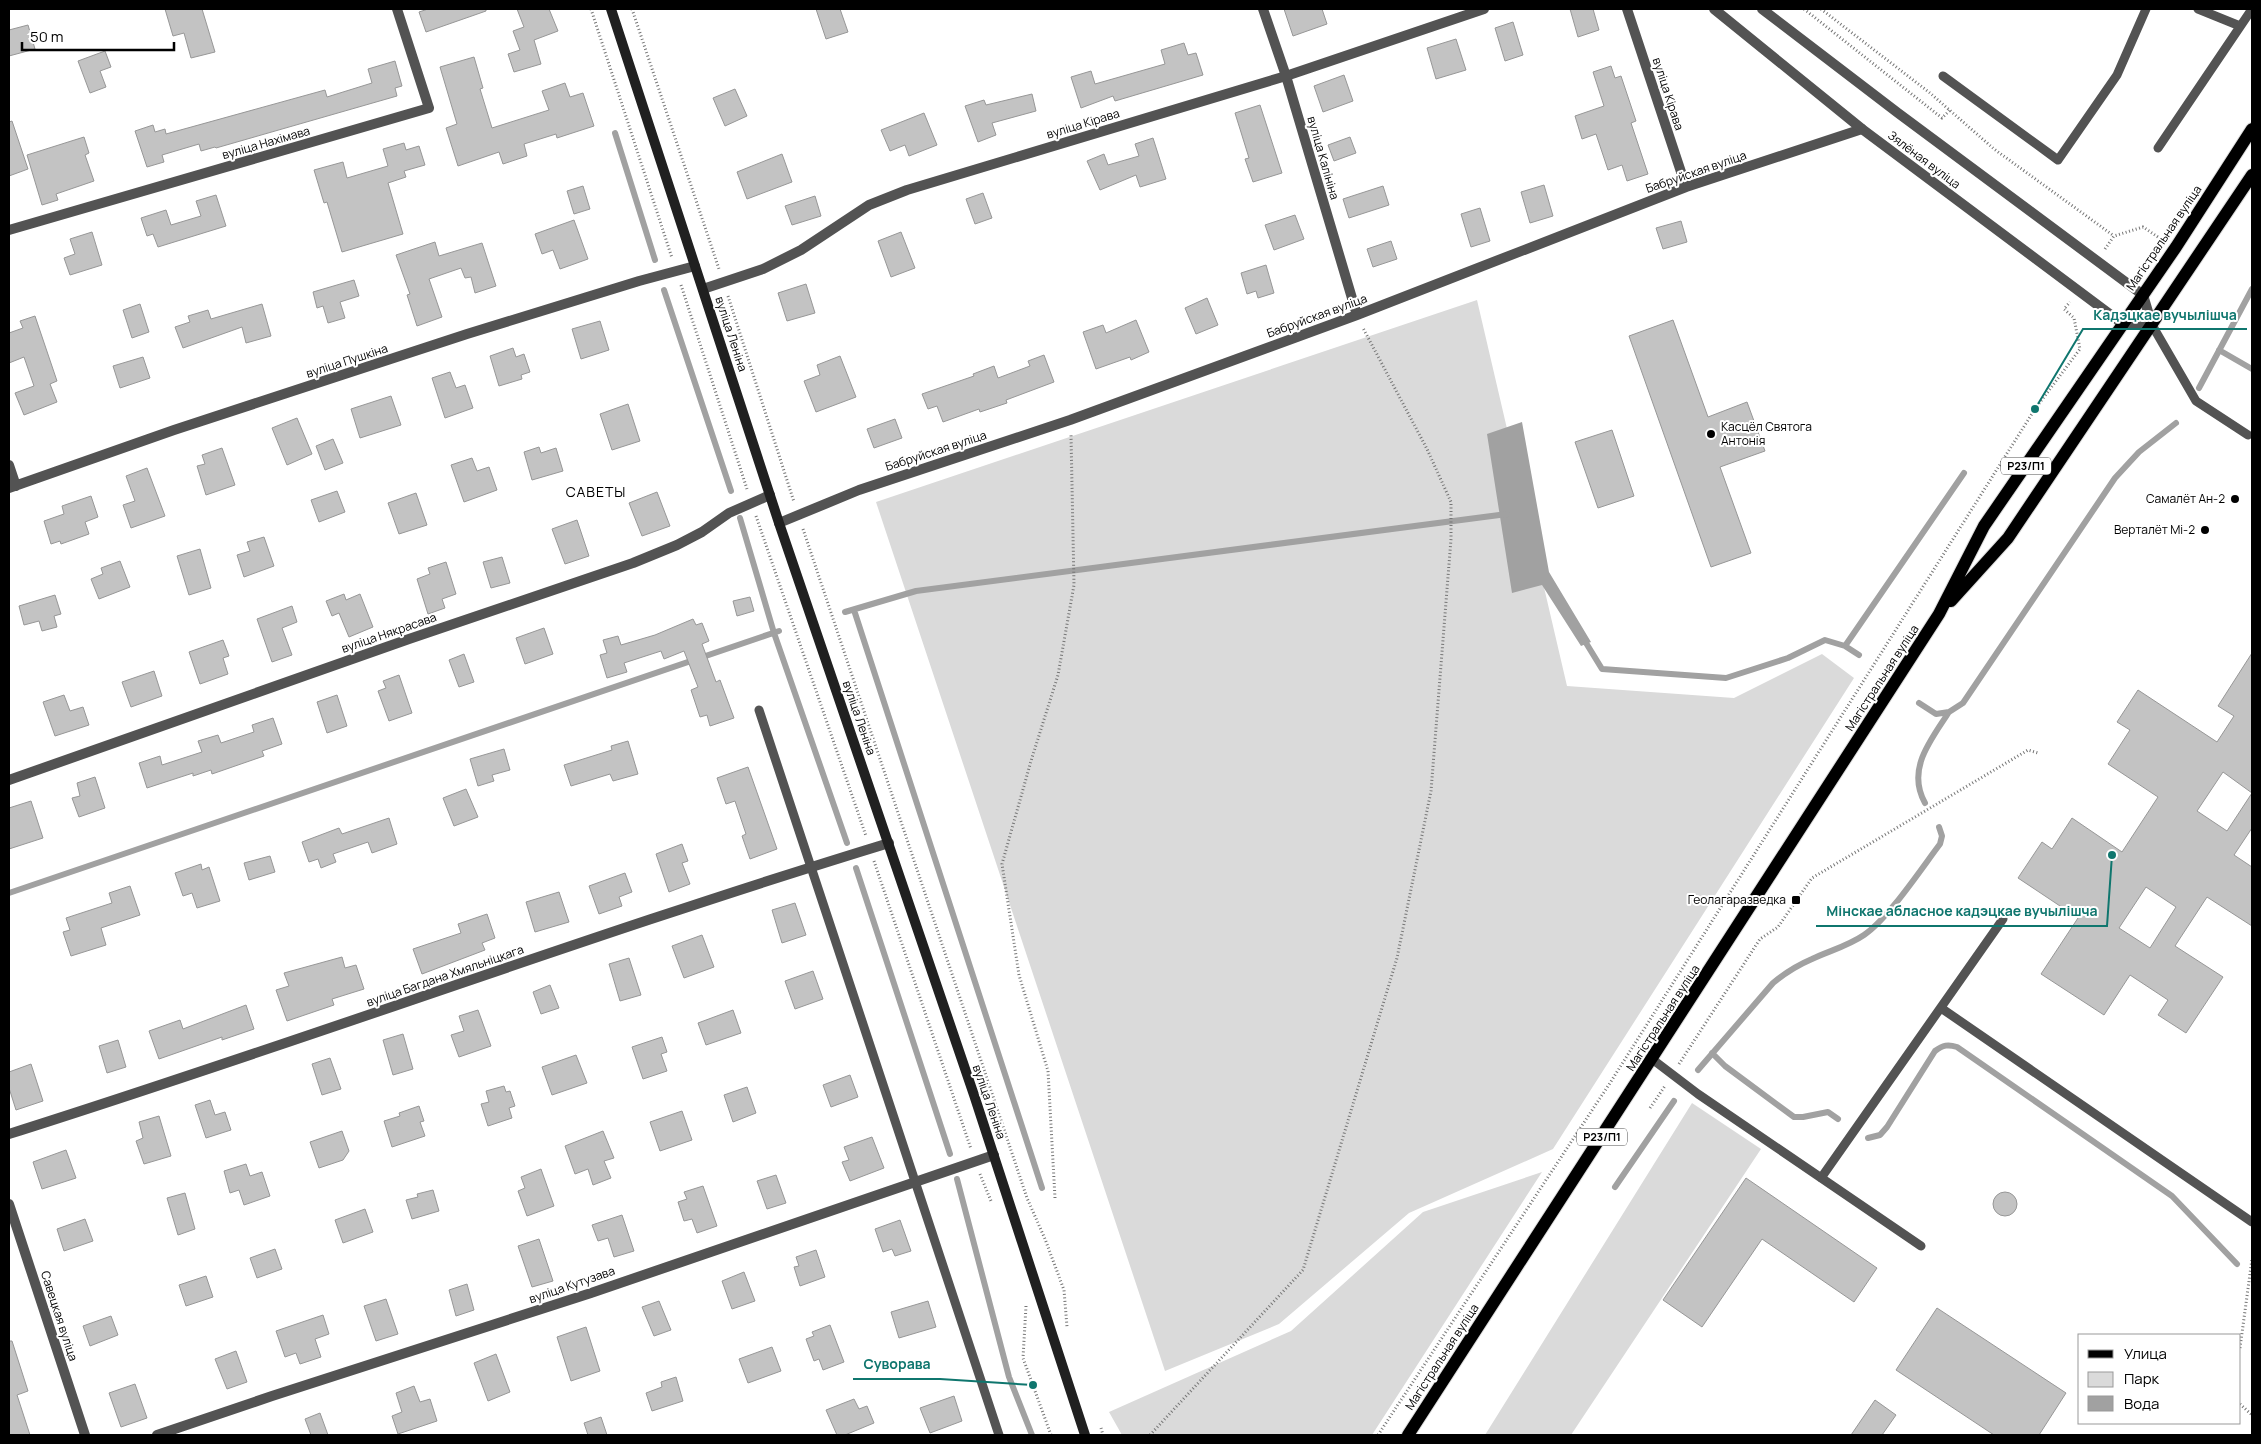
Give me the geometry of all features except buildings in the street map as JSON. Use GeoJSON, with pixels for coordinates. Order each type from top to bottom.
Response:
{"type":"FeatureCollection","features":[{"type":"Feature","properties":{"kind":"main road","name":"вуліца Леніна"},"geometry":{"type":"LineString","coordinates":[[611,9],[779,523],[994,1155],[1085,1435]]}},
{"type":"Feature","properties":{"kind":"main road","name":"Магістральная вуліца"},"geometry":{"type":"LineString","coordinates":[[1408,1435],[1939,614],[1984,526],[2143,295],[2252,130]]}},
{"type":"Feature","properties":{"kind":"main road","name":"Магістральная вуліца"},"geometry":{"type":"LineString","coordinates":[[1939,614],[2008,538],[2250,181]]}},
{"type":"Feature","properties":{"kind":"street","name":"вуліца Нахімава"},"geometry":{"type":"LineString","coordinates":[[9,230],[429,108],[397,9]]}},
{"type":"Feature","properties":{"kind":"street","name":"вуліца Калініна"},"geometry":{"type":"LineString","coordinates":[[1263,9],[1286,76],[1356,315]]}},
{"type":"Feature","properties":{"kind":"street","name":"вуліца Кірава"},"geometry":{"type":"LineString","coordinates":[[703,290],[763,270],[801,250],[868,205],[907,190],[1286,76],[1484,9]]}},
{"type":"Feature","properties":{"kind":"street","name":"вуліца Кірава"},"geometry":{"type":"LineString","coordinates":[[1626,9],[1686,187]]}},
{"type":"Feature","properties":{"kind":"street","name":"Зялёная вуліца"},"geometry":{"type":"LineString","coordinates":[[1714,9],[1862,129],[2123,324]]}},
{"type":"Feature","properties":{"kind":"street","name":"Зялёная вуліца"},"geometry":{"type":"LineString","coordinates":[[1762,9],[1898,113],[2143,295]]}},
{"type":"Feature","properties":{"kind":"street","name":"Бабруйская вуліца"},"geometry":{"type":"LineString","coordinates":[[779,523],[859,490],[1070,420],[1356,315],[1686,187],[1862,129]]}},
{"type":"Feature","properties":{"kind":"street","name":"вуліца Пушкіна"},"geometry":{"type":"LineString","coordinates":[[12,487],[174,430],[467,334],[695,266]]}},
{"type":"Feature","properties":{"kind":"street"},"geometry":{"type":"LineString","coordinates":[[2123,324],[2152,325],[2143,295]]}},
{"type":"Feature","properties":{"kind":"street"},"geometry":{"type":"LineString","coordinates":[[9,464],[12,487]]}},
{"type":"Feature","properties":{"kind":"street","name":"вуліца Някрасава"},"geometry":{"type":"LineString","coordinates":[[9,780],[409,638],[633,563],[677,545],[702,532],[728,513],[770,495]]}},
{"type":"Feature","properties":{"kind":"street","name":"вуліца Багдана Хмяльніцкага"},"geometry":{"type":"LineString","coordinates":[[9,1134],[160,1086],[487,974],[810,867],[889,843]]}},
{"type":"Feature","properties":{"kind":"street","name":"вуліца Кутузава"},"geometry":{"type":"LineString","coordinates":[[157,1435],[581,1296],[994,1155]]}},
{"type":"Feature","properties":{"kind":"street","name":"Савецкая вуліца"},"geometry":{"type":"LineString","coordinates":[[9,1204],[85,1435]]}},
{"type":"Feature","properties":{"kind":"lane"},"geometry":{"type":"LineString","coordinates":[[1943,76],[2058,160],[2117,75],[2146,9]]}},
{"type":"Feature","properties":{"kind":"lane"},"geometry":{"type":"LineString","coordinates":[[2198,9],[2240,26]]}},
{"type":"Feature","properties":{"kind":"lane"},"geometry":{"type":"LineString","coordinates":[[2158,148],[2252,9]]}},
{"type":"Feature","properties":{"kind":"lane"},"geometry":{"type":"LineString","coordinates":[[2152,325],[2196,401],[2248,434]]}},
{"type":"Feature","properties":{"kind":"lane"},"geometry":{"type":"LineString","coordinates":[[759,710],[999,1435]]}},
{"type":"Feature","properties":{"kind":"lane"},"geometry":{"type":"LineString","coordinates":[[1822,1178],[2004,919]]}},
{"type":"Feature","properties":{"kind":"lane"},"geometry":{"type":"LineString","coordinates":[[1942,1008],[2252,1222]]}},
{"type":"Feature","properties":{"kind":"lane"},"geometry":{"type":"LineString","coordinates":[[1652,1059],[1698,1094],[1921,1246]]}},
{"type":"Feature","properties":{"kind":"path"},"geometry":{"type":"LineString","coordinates":[[591,9],[751,503],[975,1161],[993,1207]]}},
{"type":"Feature","properties":{"kind":"path"},"geometry":{"type":"LineString","coordinates":[[632,9],[724,283],[798,515],[1027,1198],[1064,1290],[1068,1328]]}},
{"type":"Feature","properties":{"kind":"path"},"geometry":{"type":"LineString","coordinates":[[1804,9],[1942,118],[1950,110]]}},
{"type":"Feature","properties":{"kind":"path"},"geometry":{"type":"LineString","coordinates":[[1822,9],[1950,110],[1994,149],[2114,236]]}},
{"type":"Feature","properties":{"kind":"path"},"geometry":{"type":"LineString","coordinates":[[2105,249],[2114,236],[2143,227],[2161,239]]}},
{"type":"Feature","properties":{"kind":"path"},"geometry":{"type":"LineString","coordinates":[[1378,1435],[1615,1075],[2035,409],[2080,349],[2074,318],[2064,309],[2070,301]]}},
{"type":"Feature","properties":{"kind":"path"},"geometry":{"type":"LineString","coordinates":[[1150,1435],[1303,1270],[1397,958],[1431,791],[1451,539],[1451,502],[1427,449],[1356,315]]}},
{"type":"Feature","properties":{"kind":"path"},"geometry":{"type":"LineString","coordinates":[[1054,1198],[1048,1071],[1019,975],[1002,864],[1031,760],[1058,675],[1074,585],[1070,420]]}},
{"type":"Feature","properties":{"kind":"path"},"geometry":{"type":"LineString","coordinates":[[1650,1108],[1760,939],[1778,927],[1812,878],[2028,750],[2038,753]]}},
{"type":"Feature","properties":{"kind":"path"},"geometry":{"type":"LineString","coordinates":[[2241,1341],[2252,1259]]}},
{"type":"Feature","properties":{"kind":"path"},"geometry":{"type":"LineString","coordinates":[[1026,1302],[1023,1358],[1051,1435]]}},
{"type":"Feature","properties":{"kind":"path"},"geometry":{"type":"LineString","coordinates":[[2241,1405],[2252,1415]]}},
{"type":"Feature","properties":{"kind":"path"},"geometry":{"type":"LineString","coordinates":[[1100,1426],[1103,1435]]}},
{"type":"Feature","properties":{"kind":"green space"},"geometry":{"type":"Polygon","coordinates":[[[1477,300],[1567,686],[1734,698],[1822,654],[1854,678],[1553,1149],[1409,1213],[1279,1324],[1165,1371],[876,502],[1477,300]]]}},
{"type":"Feature","properties":{"kind":"green space"},"geometry":{"type":"Polygon","coordinates":[[[1692,1103],[1761,1149],[1571,1435],[1485,1435],[1692,1103]]]}},
{"type":"Feature","properties":{"kind":"green space"},"geometry":{"type":"Polygon","coordinates":[[[1542,1172],[1372,1435],[1122,1435],[1109,1412],[1291,1331],[1423,1212],[1542,1172]]]}},
{"type":"Feature","properties":{"kind":"water"},"geometry":{"type":"Polygon","coordinates":[[[1522,422],[1549,572],[1591,642],[1581,646],[1542,585],[1512,593],[1487,434],[1522,422]]]}},
{"type":"Feature","properties":{"kind":"waterway"},"geometry":{"type":"LineString","coordinates":[[615,133],[655,260]]}},
{"type":"Feature","properties":{"kind":"waterway"},"geometry":{"type":"LineString","coordinates":[[2199,388],[2252,289]]}},
{"type":"Feature","properties":{"kind":"waterway"},"geometry":{"type":"LineString","coordinates":[[664,290],[731,491]]}},
{"type":"Feature","properties":{"kind":"waterway"},"geometry":{"type":"LineString","coordinates":[[2219,350],[2252,369]]}},
{"type":"Feature","properties":{"kind":"waterway"},"geometry":{"type":"LineString","coordinates":[[1919,703],[1936,714],[1949,712],[1963,703],[2115,478],[2139,452],[2176,423]]}},
{"type":"Feature","properties":{"kind":"waterway"},"geometry":{"type":"LineString","coordinates":[[1583,638],[1602,669],[1726,678],[1788,658],[1825,640],[1845,646],[1964,473]]}},
{"type":"Feature","properties":{"kind":"waterway"},"geometry":{"type":"LineString","coordinates":[[845,612],[916,591],[1507,514]]}},
{"type":"Feature","properties":{"kind":"waterway"},"geometry":{"type":"LineString","coordinates":[[740,518],[774,633],[847,843]]}},
{"type":"Feature","properties":{"kind":"waterway"},"geometry":{"type":"LineString","coordinates":[[854,610],[1042,1188]]}},
{"type":"Feature","properties":{"kind":"waterway"},"geometry":{"type":"LineString","coordinates":[[9,893],[779,631]]}},
{"type":"Feature","properties":{"kind":"waterway"},"geometry":{"type":"LineString","coordinates":[[1845,646],[1859,655]]}},
{"type":"Feature","properties":{"kind":"waterway"},"geometry":{"type":"LineString","coordinates":[[1925,803],[1920,790],[1919,767],[1928,744],[1949,712]]}},
{"type":"Feature","properties":{"kind":"waterway"},"geometry":{"type":"LineString","coordinates":[[1698,1070],[1773,983],[1802,964],[1858,939],[1883,918],[1940,844],[1942,836],[1939,827]]}},
{"type":"Feature","properties":{"kind":"waterway"},"geometry":{"type":"LineString","coordinates":[[856,868],[950,1154]]}},
{"type":"Feature","properties":{"kind":"waterway"},"geometry":{"type":"LineString","coordinates":[[1868,1138],[1880,1135],[1887,1127],[1935,1051],[1946,1046],[1957,1047],[2172,1196],[2237,1264]]}},
{"type":"Feature","properties":{"kind":"waterway"},"geometry":{"type":"LineString","coordinates":[[1712,1053],[1725,1066],[1794,1117],[1828,1112],[1838,1119]]}},
{"type":"Feature","properties":{"kind":"waterway"},"geometry":{"type":"LineString","coordinates":[[1615,1187],[1674,1101]]}},
{"type":"Feature","properties":{"kind":"waterway"},"geometry":{"type":"LineString","coordinates":[[957,1179],[1009,1377],[1032,1435]]}},
{"type":"Feature","properties":{"kind":"place","name":"Кадэцкае вучылішча"},"geometry":{"type":"Point","coordinates":[2035,409]}},
{"type":"Feature","properties":{"kind":"place","name":"Касцёл Святога Антонія"},"geometry":{"type":"Point","coordinates":[1711,434]}},
{"type":"Feature","properties":{"kind":"place","name":"Самалёт Ан-2"},"geometry":{"type":"Point","coordinates":[2235,499]}},
{"type":"Feature","properties":{"kind":"place","name":"Верталёт Мі-2"},"geometry":{"type":"Point","coordinates":[2205,530]}},
{"type":"Feature","properties":{"kind":"place","name":"Мінскае абласное кадэцкае вучылішча"},"geometry":{"type":"Point","coordinates":[2112,855]}},
{"type":"Feature","properties":{"kind":"place","name":"Геолагаразведка"},"geometry":{"type":"Point","coordinates":[1796,900]}},
{"type":"Feature","properties":{"kind":"place","name":"Суворава"},"geometry":{"type":"Point","coordinates":[1033,1385]}},
{"type":"Feature","properties":{"kind":"district","name":"САВЕТЫ"},"geometry":{"type":"Point","coordinates":[596,492]}}]}
